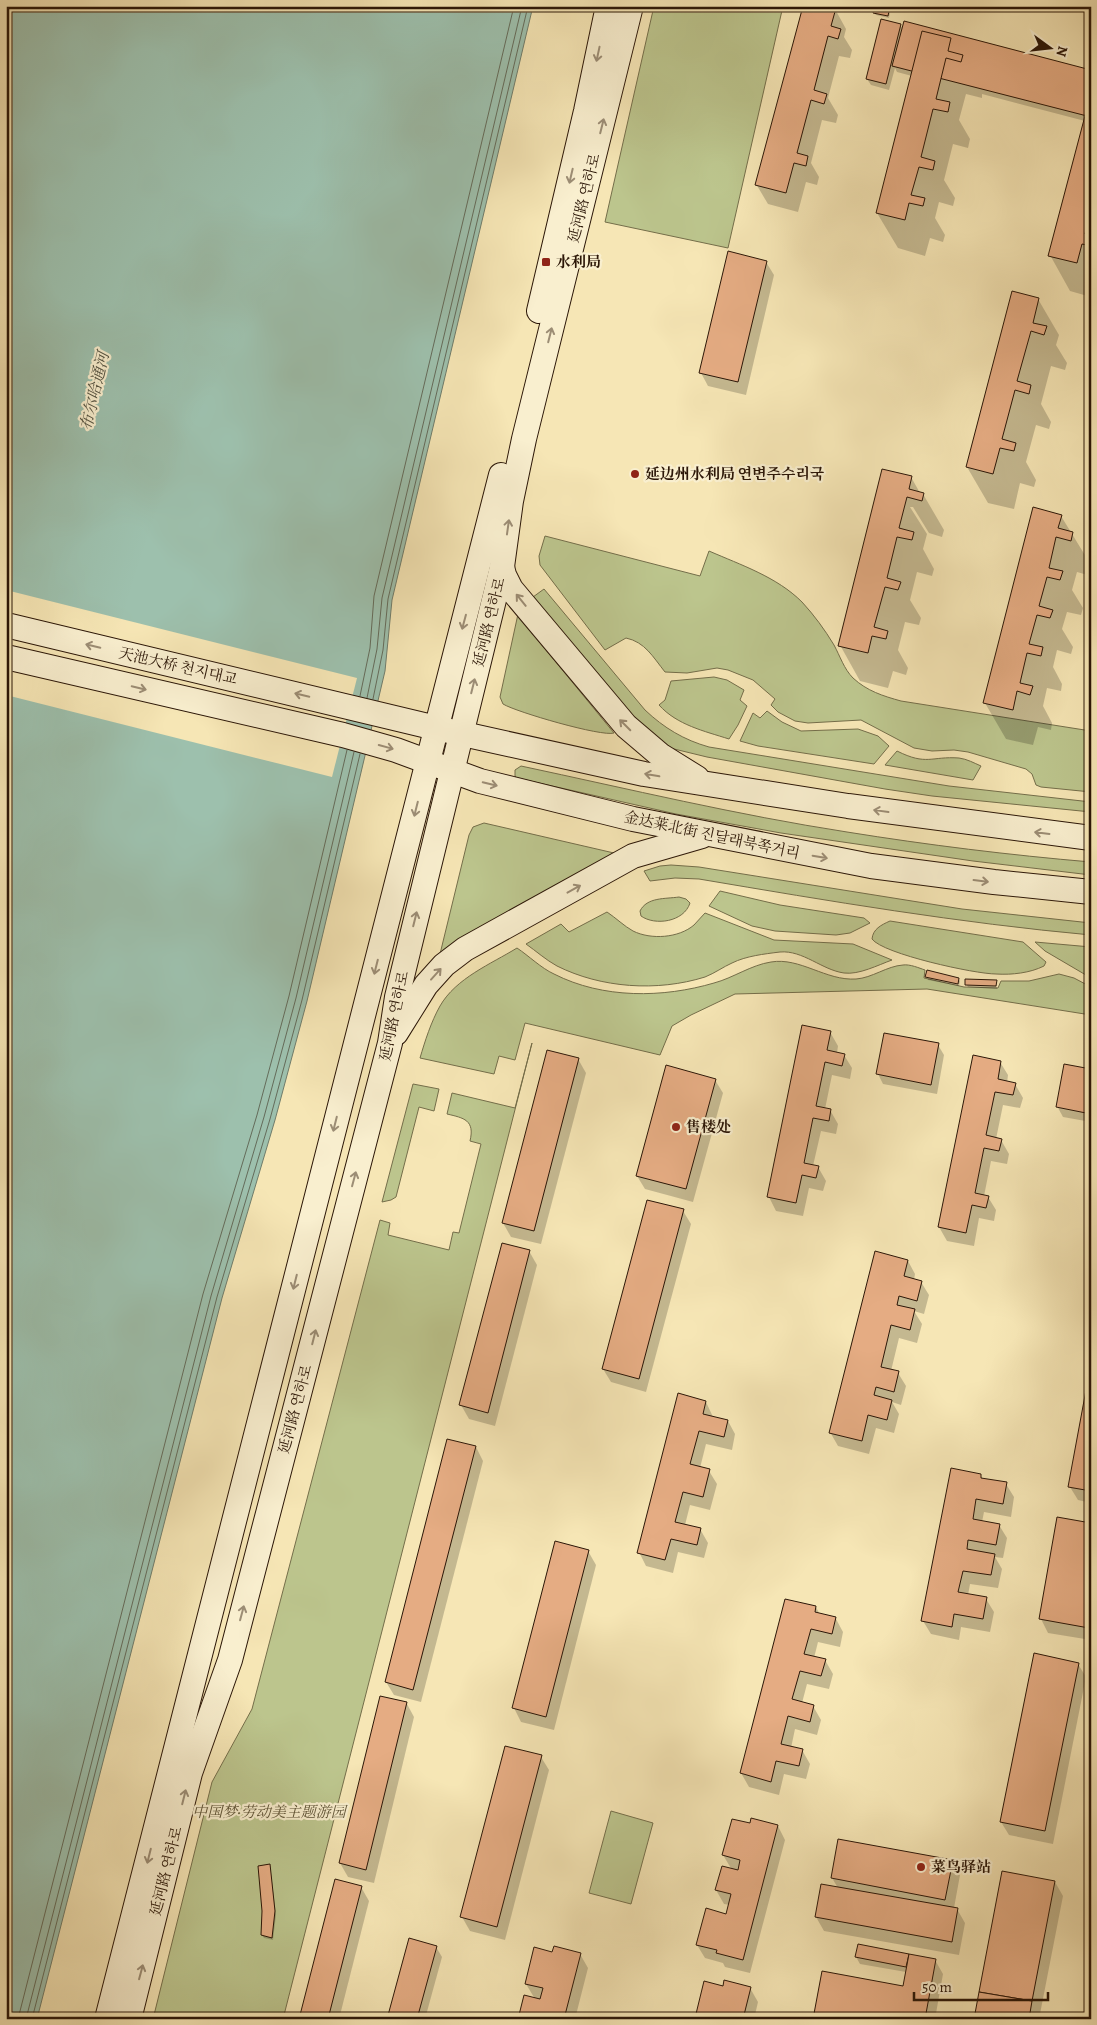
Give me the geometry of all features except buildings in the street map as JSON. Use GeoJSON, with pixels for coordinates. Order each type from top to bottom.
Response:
{"type":"FeatureCollection","features":[{"type":"Feature","properties":{"kind":"main road","name":"延河路 연하로"},"geometry":{"type":"LineString","coordinates":[[107,2019],[436,728],[490,524],[586,111],[608,6]]}},
{"type":"Feature","properties":{"kind":"main road","name":"延河路 연하로"},"geometry":{"type":"LineString","coordinates":[[128,2019],[190,1773],[230,1660],[390,1043],[396,997],[502,567],[524,439],[631,6]]}},
{"type":"Feature","properties":{"kind":"main road"},"geometry":{"type":"LineString","coordinates":[[502,567],[504,576],[511,588],[626,726],[660,755],[706,784]]}},
{"type":"Feature","properties":{"kind":"main road","name":"天池大桥 천지대교"},"geometry":{"type":"LineString","coordinates":[[6,625],[436,728]]}},
{"type":"Feature","properties":{"kind":"main road","name":"天池大桥 천지대교"},"geometry":{"type":"LineString","coordinates":[[6,657],[343,735]]}},
{"type":"Feature","properties":{"kind":"main road"},"geometry":{"type":"LineString","coordinates":[[436,728],[634,772],[974,824],[1091,838]]}},
{"type":"Feature","properties":{"kind":"main road","name":"金达莱北街 진달래북쪽거리"},"geometry":{"type":"LineString","coordinates":[[343,735],[396,750],[480,782],[633,820],[871,866],[1091,892]]}},
{"type":"Feature","properties":{"kind":"main road"},"geometry":{"type":"LineString","coordinates":[[390,1043],[426,985],[444,965],[465,949],[633,856],[705,835]]}},
{"type":"Feature","properties":{"kind":"green space"},"geometry":{"type":"Polygon","coordinates":[[[654,6],[783,6],[728,248],[605,222],[654,6]]]}},
{"type":"Feature","properties":{"kind":"green space"},"geometry":{"type":"Polygon","coordinates":[[[545,536],[700,576],[709,551],[758,572],[781,585],[802,602],[827,634],[853,678],[858,683],[876,692],[901,701],[1091,731],[1091,792],[1041,787],[1036,785],[1032,774],[1026,769],[968,752],[954,750],[932,751],[914,748],[861,720],[808,723],[795,721],[778,712],[771,705],[775,699],[753,680],[728,670],[717,668],[687,673],[665,672],[644,647],[633,640],[626,638],[605,650],[540,565],[539,556],[545,536]]]}},
{"type":"Feature","properties":{"kind":"green space"},"geometry":{"type":"Polygon","coordinates":[[[544,589],[645,710],[667,728],[691,741],[709,747],[949,786],[1091,802],[1091,812],[932,796],[885,789],[707,757],[670,748],[634,719],[533,597],[544,589]]]}},
{"type":"Feature","properties":{"kind":"green space"},"geometry":{"type":"Polygon","coordinates":[[[518,614],[614,733],[593,731],[559,723],[503,704],[500,697],[518,614]]]}},
{"type":"Feature","properties":{"kind":"green space"},"geometry":{"type":"Polygon","coordinates":[[[714,677],[727,680],[744,690],[740,700],[747,706],[729,739],[682,722],[674,718],[659,705],[665,700],[671,681],[714,677]]]}},
{"type":"Feature","properties":{"kind":"green space"},"geometry":{"type":"Polygon","coordinates":[[[767,711],[782,722],[801,731],[858,729],[878,736],[889,746],[874,764],[758,746],[740,741],[753,713],[760,718],[767,711]]]}},
{"type":"Feature","properties":{"kind":"green space"},"geometry":{"type":"Polygon","coordinates":[[[897,751],[915,758],[962,759],[981,766],[973,780],[885,765],[897,751]]]}},
{"type":"Feature","properties":{"kind":"green space"},"geometry":{"type":"Polygon","coordinates":[[[521,766],[765,818],[877,837],[1091,862],[1091,875],[973,861],[781,833],[676,814],[517,778],[515,770],[521,766]]]}},
{"type":"Feature","properties":{"kind":"green space"},"geometry":{"type":"Polygon","coordinates":[[[484,823],[614,853],[440,954],[469,835],[473,827],[484,823]]]}},
{"type":"Feature","properties":{"kind":"green space"},"geometry":{"type":"Polygon","coordinates":[[[671,865],[699,867],[962,909],[1091,923],[1091,935],[943,918],[699,879],[675,878],[650,881],[644,871],[671,865]]]}},
{"type":"Feature","properties":{"kind":"green space"},"geometry":{"type":"Polygon","coordinates":[[[720,891],[780,905],[864,918],[870,923],[850,933],[836,935],[775,931],[752,926],[709,906],[720,891]]]}},
{"type":"Feature","properties":{"kind":"green space"},"geometry":{"type":"Polygon","coordinates":[[[679,897],[686,899],[690,903],[687,909],[676,918],[654,921],[641,916],[640,911],[647,903],[679,897]]]}},
{"type":"Feature","properties":{"kind":"green space"},"geometry":{"type":"Polygon","coordinates":[[[607,912],[626,927],[648,936],[665,936],[681,933],[694,925],[705,913],[774,940],[853,944],[892,960],[862,971],[844,973],[797,954],[780,952],[743,959],[705,977],[687,982],[649,986],[611,983],[574,973],[553,964],[526,944],[561,924],[569,932],[607,912]]]}},
{"type":"Feature","properties":{"kind":"green space"},"geometry":{"type":"Polygon","coordinates":[[[890,921],[1023,942],[1046,962],[1044,966],[1033,970],[1002,974],[969,971],[930,962],[893,951],[872,939],[876,930],[890,921]]]}},
{"type":"Feature","properties":{"kind":"green space"},"geometry":{"type":"Polygon","coordinates":[[[1035,942],[1091,947],[1091,978],[1045,951],[1035,942]]]}},
{"type":"Feature","properties":{"kind":"green space"},"geometry":{"type":"Polygon","coordinates":[[[517,948],[549,971],[573,982],[592,988],[633,994],[694,988],[721,981],[764,964],[782,961],[845,979],[868,977],[891,967],[909,965],[925,970],[924,978],[964,987],[998,988],[1001,981],[1029,981],[1059,974],[1074,978],[1091,987],[1091,1015],[927,989],[735,994],[672,1026],[660,1055],[525,1023],[515,1060],[499,1056],[494,1074],[420,1058],[434,1018],[447,996],[455,987],[475,972],[517,948]]]}},
{"type":"Feature","properties":{"kind":"green space","name":"中国梦·劳动美主题游园"},"geometry":{"type":"Polygon","coordinates":[[[532,1043],[283,2019],[153,2019],[212,1782],[252,1709],[380,1220],[390,1223],[388,1235],[449,1250],[453,1232],[459,1233],[481,1144],[470,1141],[471,1128],[467,1121],[447,1114],[452,1093],[515,1108],[532,1043]]]}},
{"type":"Feature","properties":{"kind":"green space"},"geometry":{"type":"Polygon","coordinates":[[[413,1084],[439,1089],[434,1111],[419,1107],[396,1197],[382,1202],[413,1084]]]}},
{"type":"Feature","properties":{"kind":"green space"},"geometry":{"type":"Polygon","coordinates":[[[611,1811],[653,1823],[631,1904],[589,1893],[611,1811]]]}},
{"type":"Feature","properties":{"kind":"water","name":"布尔哈通河"},"geometry":{"type":"Polygon","coordinates":[[[6,6],[533,6],[392,600],[385,671],[307,1001],[275,1120],[222,1298],[37,2019],[6,2019],[6,6]]]}},
{"type":"Feature","properties":{"kind":"pier"},"geometry":{"type":"Polygon","coordinates":[[[6,590],[357,678],[332,777],[6,695],[6,590]]]}},
{"type":"Feature","properties":{"kind":"place","name":"水利局"},"geometry":{"type":"Point","coordinates":[546,262]}},
{"type":"Feature","properties":{"kind":"place","name":"延边州水利局 연변주수리국"},"geometry":{"type":"Point","coordinates":[635,474]}},
{"type":"Feature","properties":{"kind":"place","name":"售楼处"},"geometry":{"type":"Point","coordinates":[676,1127]}},
{"type":"Feature","properties":{"kind":"place","name":"菜鸟驿站"},"geometry":{"type":"Point","coordinates":[921,1867]}}]}
